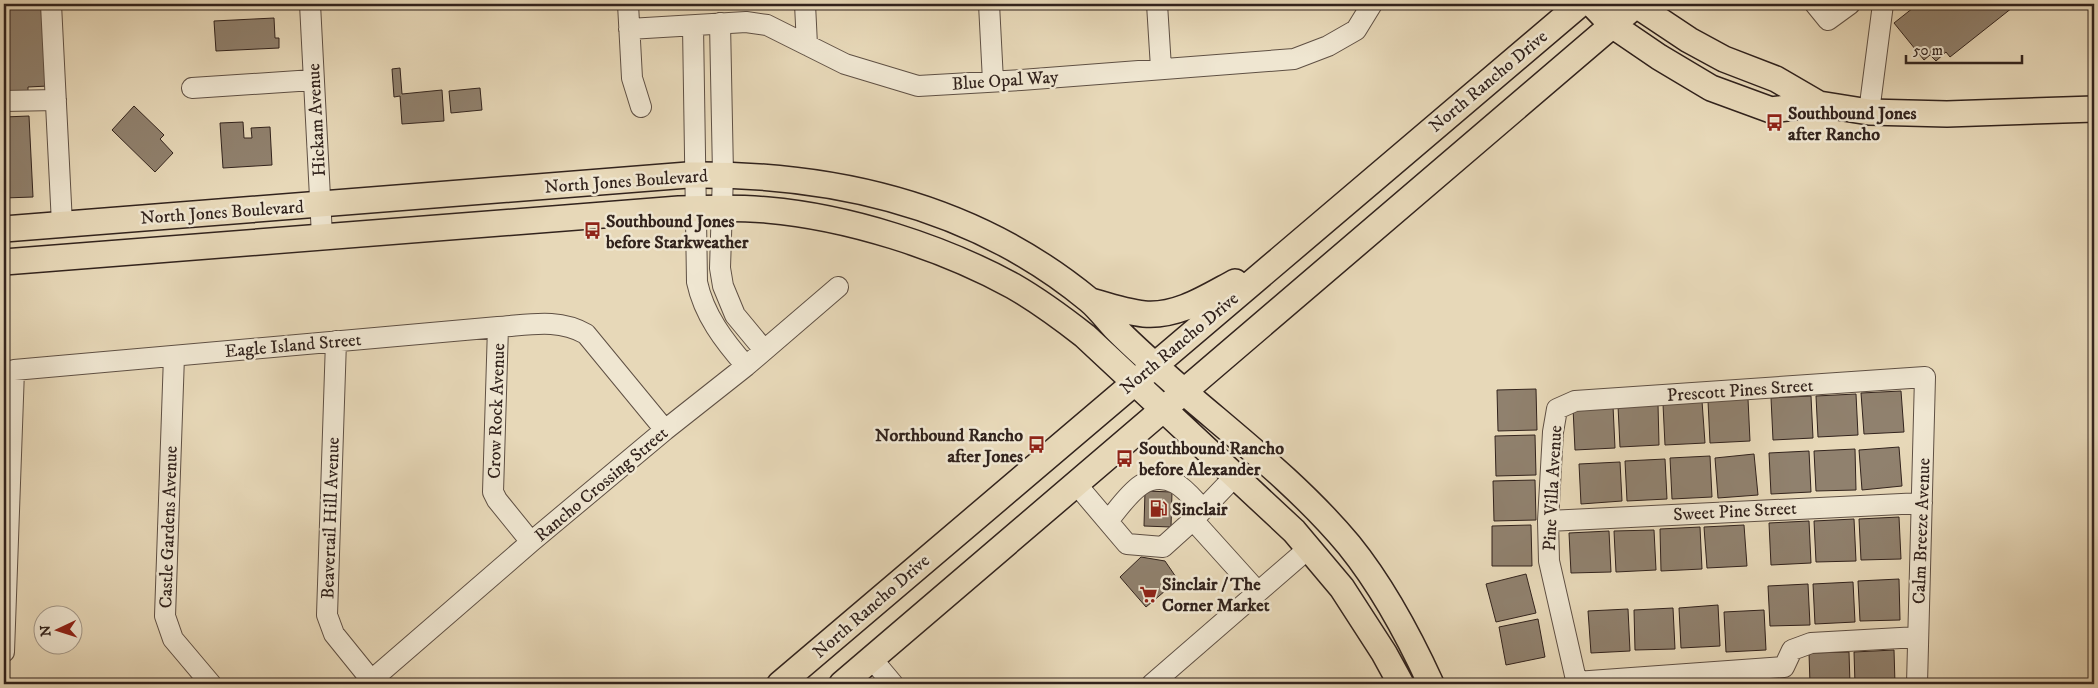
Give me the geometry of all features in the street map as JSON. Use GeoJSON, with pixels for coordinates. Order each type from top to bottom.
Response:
{"type":"FeatureCollection","features":[{"type":"Feature","properties":{"kind":"main road","name":"North Rancho Drive"},"geometry":{"type":"LineString","coordinates":[[780,684],[1278,258],[1580,4]]}},
{"type":"Feature","properties":{"kind":"main road"},"geometry":{"type":"LineString","coordinates":[[1592,4],[1612,25],[1659,57],[1711,88],[1771,110],[1818,104],[1869,112],[1947,114],[2094,109]]}},
{"type":"Feature","properties":{"kind":"main road"},"geometry":{"type":"LineString","coordinates":[[842,684],[1077,485],[1163,409],[1636,4],[1688,40],[1724,59],[1776,79],[1818,104]]}},
{"type":"Feature","properties":{"kind":"main road","name":"North Jones Boulevard"},"geometry":{"type":"LineString","coordinates":[[4,229],[723,174],[801,180],[877,194],[924,208],[1008,246],[1042,266],[1091,301],[1119,332],[1155,365],[1265,460],[1328,522],[1371,574],[1396,616],[1431,684]]}},
{"type":"Feature","properties":{"kind":"main road","name":"North Jones Boulevard"},"geometry":{"type":"LineString","coordinates":[[4,262],[322,236],[722,208],[801,214],[893,236],[928,248],[1013,286],[1052,311],[1085,336],[1236,475],[1309,548],[1342,588],[1401,684]]}},
{"type":"Feature","properties":{"kind":"main road"},"geometry":{"type":"LineString","coordinates":[[1091,301],[1144,314],[1163,313],[1194,304],[1278,258]]}},
{"type":"Feature","properties":{"kind":"main road"},"geometry":{"type":"LineString","coordinates":[[1309,548],[1326,550],[1371,606],[1396,616]]}},
{"type":"Feature","properties":{"kind":"street"},"geometry":{"type":"LineString","coordinates":[[51,4],[62,224]]}},
{"type":"Feature","properties":{"kind":"street","name":"Hickam Avenue"},"geometry":{"type":"LineString","coordinates":[[310,4],[322,236]]}},
{"type":"Feature","properties":{"kind":"street"},"geometry":{"type":"LineString","coordinates":[[628,4],[632,78],[641,107]]}},
{"type":"Feature","properties":{"kind":"street"},"geometry":{"type":"LineString","coordinates":[[805,4],[807,44]]}},
{"type":"Feature","properties":{"kind":"street"},"geometry":{"type":"LineString","coordinates":[[990,4],[993,81]]}},
{"type":"Feature","properties":{"kind":"street"},"geometry":{"type":"LineString","coordinates":[[1157,4],[1161,68]]}},
{"type":"Feature","properties":{"kind":"street","name":"Blue Opal Way"},"geometry":{"type":"LineString","coordinates":[[629,29],[746,22],[767,25],[845,64],[918,86],[1294,59],[1328,46],[1356,30],[1372,4]]}},
{"type":"Feature","properties":{"kind":"street"},"geometry":{"type":"LineString","coordinates":[[1815,4],[1828,20],[1850,4]]}},
{"type":"Feature","properties":{"kind":"street"},"geometry":{"type":"LineString","coordinates":[[1869,112],[1883,4]]}},
{"type":"Feature","properties":{"kind":"street"},"geometry":{"type":"LineString","coordinates":[[720,23],[723,174],[720,268],[727,299],[738,320],[764,350]]}},
{"type":"Feature","properties":{"kind":"street"},"geometry":{"type":"LineString","coordinates":[[693,26],[697,282],[706,310],[720,334],[746,366]]}},
{"type":"Feature","properties":{"kind":"street"},"geometry":{"type":"LineString","coordinates":[[694,76],[721,76]]}},
{"type":"Feature","properties":{"kind":"street"},"geometry":{"type":"LineString","coordinates":[[192,88],[313,80]]}},
{"type":"Feature","properties":{"kind":"street"},"geometry":{"type":"LineString","coordinates":[[4,101],[56,100]]}},
{"type":"Feature","properties":{"kind":"street","name":"Rancho Crossing Street"},"geometry":{"type":"LineString","coordinates":[[370,682],[531,542],[665,430],[746,366],[838,287]]}},
{"type":"Feature","properties":{"kind":"street"},"geometry":{"type":"LineString","coordinates":[[720,334],[738,320]]}},
{"type":"Feature","properties":{"kind":"street","name":"Eagle Island Street"},"geometry":{"type":"LineString","coordinates":[[4,652],[14,370],[498,327],[560,324],[573,327],[586,334],[665,430]]}},
{"type":"Feature","properties":{"kind":"street","name":"Crow Rock Avenue"},"geometry":{"type":"LineString","coordinates":[[498,327],[494,492],[497,500],[531,542]]}},
{"type":"Feature","properties":{"kind":"street","name":"Beavertail Hill Avenue"},"geometry":{"type":"LineString","coordinates":[[336,341],[327,615],[334,634],[370,682]]}},
{"type":"Feature","properties":{"kind":"street","name":"Castle Gardens Avenue"},"geometry":{"type":"LineString","coordinates":[[174,356],[165,616],[173,639],[211,684]]}},
{"type":"Feature","properties":{"kind":"street","name":"Prescott Pines Street"},"geometry":{"type":"LineString","coordinates":[[1558,409],[1575,401],[1925,377]]}},
{"type":"Feature","properties":{"kind":"street","name":"Calm Breeze Avenue"},"geometry":{"type":"LineString","coordinates":[[1918,684],[1925,377]]}},
{"type":"Feature","properties":{"kind":"street","name":"Pine Villa Avenue"},"geometry":{"type":"LineString","coordinates":[[1558,409],[1553,432],[1548,521],[1549,561],[1576,683]]}},
{"type":"Feature","properties":{"kind":"street"},"geometry":{"type":"LineString","coordinates":[[1077,485],[1127,544],[1163,547],[1236,475]]}},
{"type":"Feature","properties":{"kind":"street"},"geometry":{"type":"LineString","coordinates":[[1108,521],[1138,486],[1148,480],[1162,479],[1176,483],[1258,592]]}},
{"type":"Feature","properties":{"kind":"street","name":"Sweet Pine Street"},"geometry":{"type":"LineString","coordinates":[[1548,521],[1922,503]]}},
{"type":"Feature","properties":{"kind":"street"},"geometry":{"type":"LineString","coordinates":[[1152,684],[1309,548]]}},
{"type":"Feature","properties":{"kind":"street"},"geometry":{"type":"LineString","coordinates":[[1576,683],[1784,676],[1792,650],[1811,643],[1918,637]]}},
{"type":"Feature","properties":{"kind":"street"},"geometry":{"type":"LineString","coordinates":[[872,659],[893,684]]}},
{"type":"Feature","properties":{"kind":"building"},"geometry":{"type":"Polygon","coordinates":[[[4,4],[43,4],[48,86],[28,87],[28,92],[4,93],[4,4]]]}},
{"type":"Feature","properties":{"kind":"building"},"geometry":{"type":"Polygon","coordinates":[[[1918,4],[2017,4],[1950,57],[1946,52],[1936,61],[1930,55],[1924,60],[1894,23],[1918,4]]]}},
{"type":"Feature","properties":{"kind":"building"},"geometry":{"type":"Polygon","coordinates":[[[274,18],[275,38],[279,38],[279,48],[216,51],[214,21],[274,18]]]}},
{"type":"Feature","properties":{"kind":"building"},"geometry":{"type":"Polygon","coordinates":[[[400,68],[402,94],[442,90],[444,121],[402,124],[400,96],[394,97],[392,69],[400,68]]]}},
{"type":"Feature","properties":{"kind":"building"},"geometry":{"type":"Polygon","coordinates":[[[480,88],[482,110],[451,113],[449,91],[480,88]]]}},
{"type":"Feature","properties":{"kind":"building"},"geometry":{"type":"Polygon","coordinates":[[[134,106],[164,135],[160,139],[173,153],[155,172],[112,130],[134,106]]]}},
{"type":"Feature","properties":{"kind":"building"},"geometry":{"type":"Polygon","coordinates":[[[29,116],[33,197],[4,198],[4,117],[29,116]]]}},
{"type":"Feature","properties":{"kind":"building"},"geometry":{"type":"Polygon","coordinates":[[[243,122],[244,138],[252,138],[251,128],[270,127],[272,165],[223,168],[220,123],[243,122]]]}},
{"type":"Feature","properties":{"kind":"building"},"geometry":{"type":"Polygon","coordinates":[[[1536,389],[1537,430],[1498,431],[1497,390],[1536,389]]]}},
{"type":"Feature","properties":{"kind":"building"},"geometry":{"type":"Polygon","coordinates":[[[1901,391],[1904,432],[1864,434],[1861,393],[1901,391]]]}},
{"type":"Feature","properties":{"kind":"building"},"geometry":{"type":"Polygon","coordinates":[[[1856,394],[1858,435],[1818,437],[1816,396],[1856,394]]]}},
{"type":"Feature","properties":{"kind":"building"},"geometry":{"type":"Polygon","coordinates":[[[1811,396],[1813,438],[1773,440],[1771,398],[1811,396]]]}},
{"type":"Feature","properties":{"kind":"building"},"geometry":{"type":"Polygon","coordinates":[[[1748,399],[1750,441],[1710,443],[1708,401],[1748,399]]]}},
{"type":"Feature","properties":{"kind":"building"},"geometry":{"type":"Polygon","coordinates":[[[1702,401],[1705,443],[1665,445],[1663,404],[1702,401]]]}},
{"type":"Feature","properties":{"kind":"building"},"geometry":{"type":"Polygon","coordinates":[[[1658,404],[1659,445],[1620,447],[1618,406],[1658,404]]]}},
{"type":"Feature","properties":{"kind":"building"},"geometry":{"type":"Polygon","coordinates":[[[1613,406],[1615,448],[1575,450],[1573,408],[1613,406]]]}},
{"type":"Feature","properties":{"kind":"building"},"geometry":{"type":"Polygon","coordinates":[[[1535,435],[1536,475],[1496,476],[1495,436],[1535,435]]]}},
{"type":"Feature","properties":{"kind":"building"},"geometry":{"type":"Polygon","coordinates":[[[1899,447],[1902,486],[1862,490],[1859,450],[1899,447]]]}},
{"type":"Feature","properties":{"kind":"building"},"geometry":{"type":"Polygon","coordinates":[[[1855,449],[1856,490],[1816,491],[1814,451],[1855,449]]]}},
{"type":"Feature","properties":{"kind":"building"},"geometry":{"type":"Polygon","coordinates":[[[1809,451],[1811,492],[1771,494],[1769,453],[1809,451]]]}},
{"type":"Feature","properties":{"kind":"building"},"geometry":{"type":"Polygon","coordinates":[[[1754,454],[1758,495],[1718,498],[1715,458],[1754,454]]]}},
{"type":"Feature","properties":{"kind":"building"},"geometry":{"type":"Polygon","coordinates":[[[1710,456],[1712,497],[1672,499],[1670,458],[1710,456]]]}},
{"type":"Feature","properties":{"kind":"building"},"geometry":{"type":"Polygon","coordinates":[[[1665,459],[1667,499],[1627,501],[1625,461],[1665,459]]]}},
{"type":"Feature","properties":{"kind":"building"},"geometry":{"type":"Polygon","coordinates":[[[1620,462],[1622,501],[1581,504],[1579,464],[1620,462]]]}},
{"type":"Feature","properties":{"kind":"building"},"geometry":{"type":"Polygon","coordinates":[[[1535,480],[1536,520],[1494,521],[1493,481],[1535,480]]]}},
{"type":"Feature","properties":{"kind":"building","name":"Sinclair"},"geometry":{"type":"Polygon","coordinates":[[[1145,491],[1172,492],[1171,527],[1144,526],[1145,491]]]}},
{"type":"Feature","properties":{"kind":"building"},"geometry":{"type":"Polygon","coordinates":[[[1899,517],[1901,559],[1861,560],[1859,519],[1899,517]]]}},
{"type":"Feature","properties":{"kind":"building"},"geometry":{"type":"Polygon","coordinates":[[[1854,519],[1856,561],[1816,562],[1814,521],[1854,519]]]}},
{"type":"Feature","properties":{"kind":"building"},"geometry":{"type":"Polygon","coordinates":[[[1809,521],[1811,563],[1771,565],[1769,523],[1809,521]]]}},
{"type":"Feature","properties":{"kind":"building"},"geometry":{"type":"Polygon","coordinates":[[[1531,525],[1532,566],[1492,566],[1492,526],[1531,525]]]}},
{"type":"Feature","properties":{"kind":"building"},"geometry":{"type":"Polygon","coordinates":[[[1744,525],[1747,566],[1707,568],[1704,527],[1744,525]]]}},
{"type":"Feature","properties":{"kind":"building"},"geometry":{"type":"Polygon","coordinates":[[[1700,527],[1702,569],[1661,571],[1660,529],[1700,527]]]}},
{"type":"Feature","properties":{"kind":"building"},"geometry":{"type":"Polygon","coordinates":[[[1654,530],[1656,570],[1616,572],[1614,531],[1654,530]]]}},
{"type":"Feature","properties":{"kind":"building"},"geometry":{"type":"Polygon","coordinates":[[[1609,531],[1611,572],[1571,573],[1569,533],[1609,531]]]}},
{"type":"Feature","properties":{"kind":"building","name":"Sinclair / The Corner Market"},"geometry":{"type":"Polygon","coordinates":[[[1141,557],[1165,561],[1178,580],[1146,607],[1120,577],[1141,557]]]}},
{"type":"Feature","properties":{"kind":"building"},"geometry":{"type":"Polygon","coordinates":[[[1526,574],[1536,613],[1496,622],[1486,584],[1526,574]]]}},
{"type":"Feature","properties":{"kind":"building"},"geometry":{"type":"Polygon","coordinates":[[[1899,579],[1900,620],[1860,621],[1858,581],[1899,579]]]}},
{"type":"Feature","properties":{"kind":"building"},"geometry":{"type":"Polygon","coordinates":[[[1853,582],[1855,622],[1815,624],[1813,584],[1853,582]]]}},
{"type":"Feature","properties":{"kind":"building"},"geometry":{"type":"Polygon","coordinates":[[[1808,584],[1810,625],[1770,626],[1768,586],[1808,584]]]}},
{"type":"Feature","properties":{"kind":"building"},"geometry":{"type":"Polygon","coordinates":[[[1718,605],[1720,646],[1681,648],[1679,608],[1718,605]]]}},
{"type":"Feature","properties":{"kind":"building"},"geometry":{"type":"Polygon","coordinates":[[[1673,608],[1675,649],[1635,650],[1634,610],[1673,608]]]}},
{"type":"Feature","properties":{"kind":"building"},"geometry":{"type":"Polygon","coordinates":[[[1628,609],[1630,651],[1591,653],[1588,611],[1628,609]]]}},
{"type":"Feature","properties":{"kind":"building"},"geometry":{"type":"Polygon","coordinates":[[[1764,610],[1766,650],[1726,652],[1724,612],[1764,610]]]}},
{"type":"Feature","properties":{"kind":"building"},"geometry":{"type":"Polygon","coordinates":[[[1538,619],[1545,657],[1506,665],[1499,627],[1538,619]]]}},
{"type":"Feature","properties":{"kind":"building"},"geometry":{"type":"Polygon","coordinates":[[[1894,650],[1895,684],[1855,684],[1854,652],[1894,650]]]}},
{"type":"Feature","properties":{"kind":"building"},"geometry":{"type":"Polygon","coordinates":[[[1849,652],[1850,684],[1810,684],[1809,653],[1849,652]]]}},
{"type":"Feature","properties":{"kind":"place","name":"Southbound Jones after Rancho"},"geometry":{"type":"Point","coordinates":[1774,123]}},
{"type":"Feature","properties":{"kind":"place","name":"Southbound Jones before Starkweather"},"geometry":{"type":"Point","coordinates":[592,231]}},
{"type":"Feature","properties":{"kind":"place","name":"Northbound Rancho after Jones"},"geometry":{"type":"Point","coordinates":[1037,445]}},
{"type":"Feature","properties":{"kind":"place","name":"Southbound Rancho before Alexander"},"geometry":{"type":"Point","coordinates":[1125,458]}},
{"type":"Feature","properties":{"kind":"place","name":"Sinclair"},"geometry":{"type":"Point","coordinates":[1158,509]}},
{"type":"Feature","properties":{"kind":"place","name":"Sinclair / The Corner Market"},"geometry":{"type":"Point","coordinates":[1148,594]}}]}
